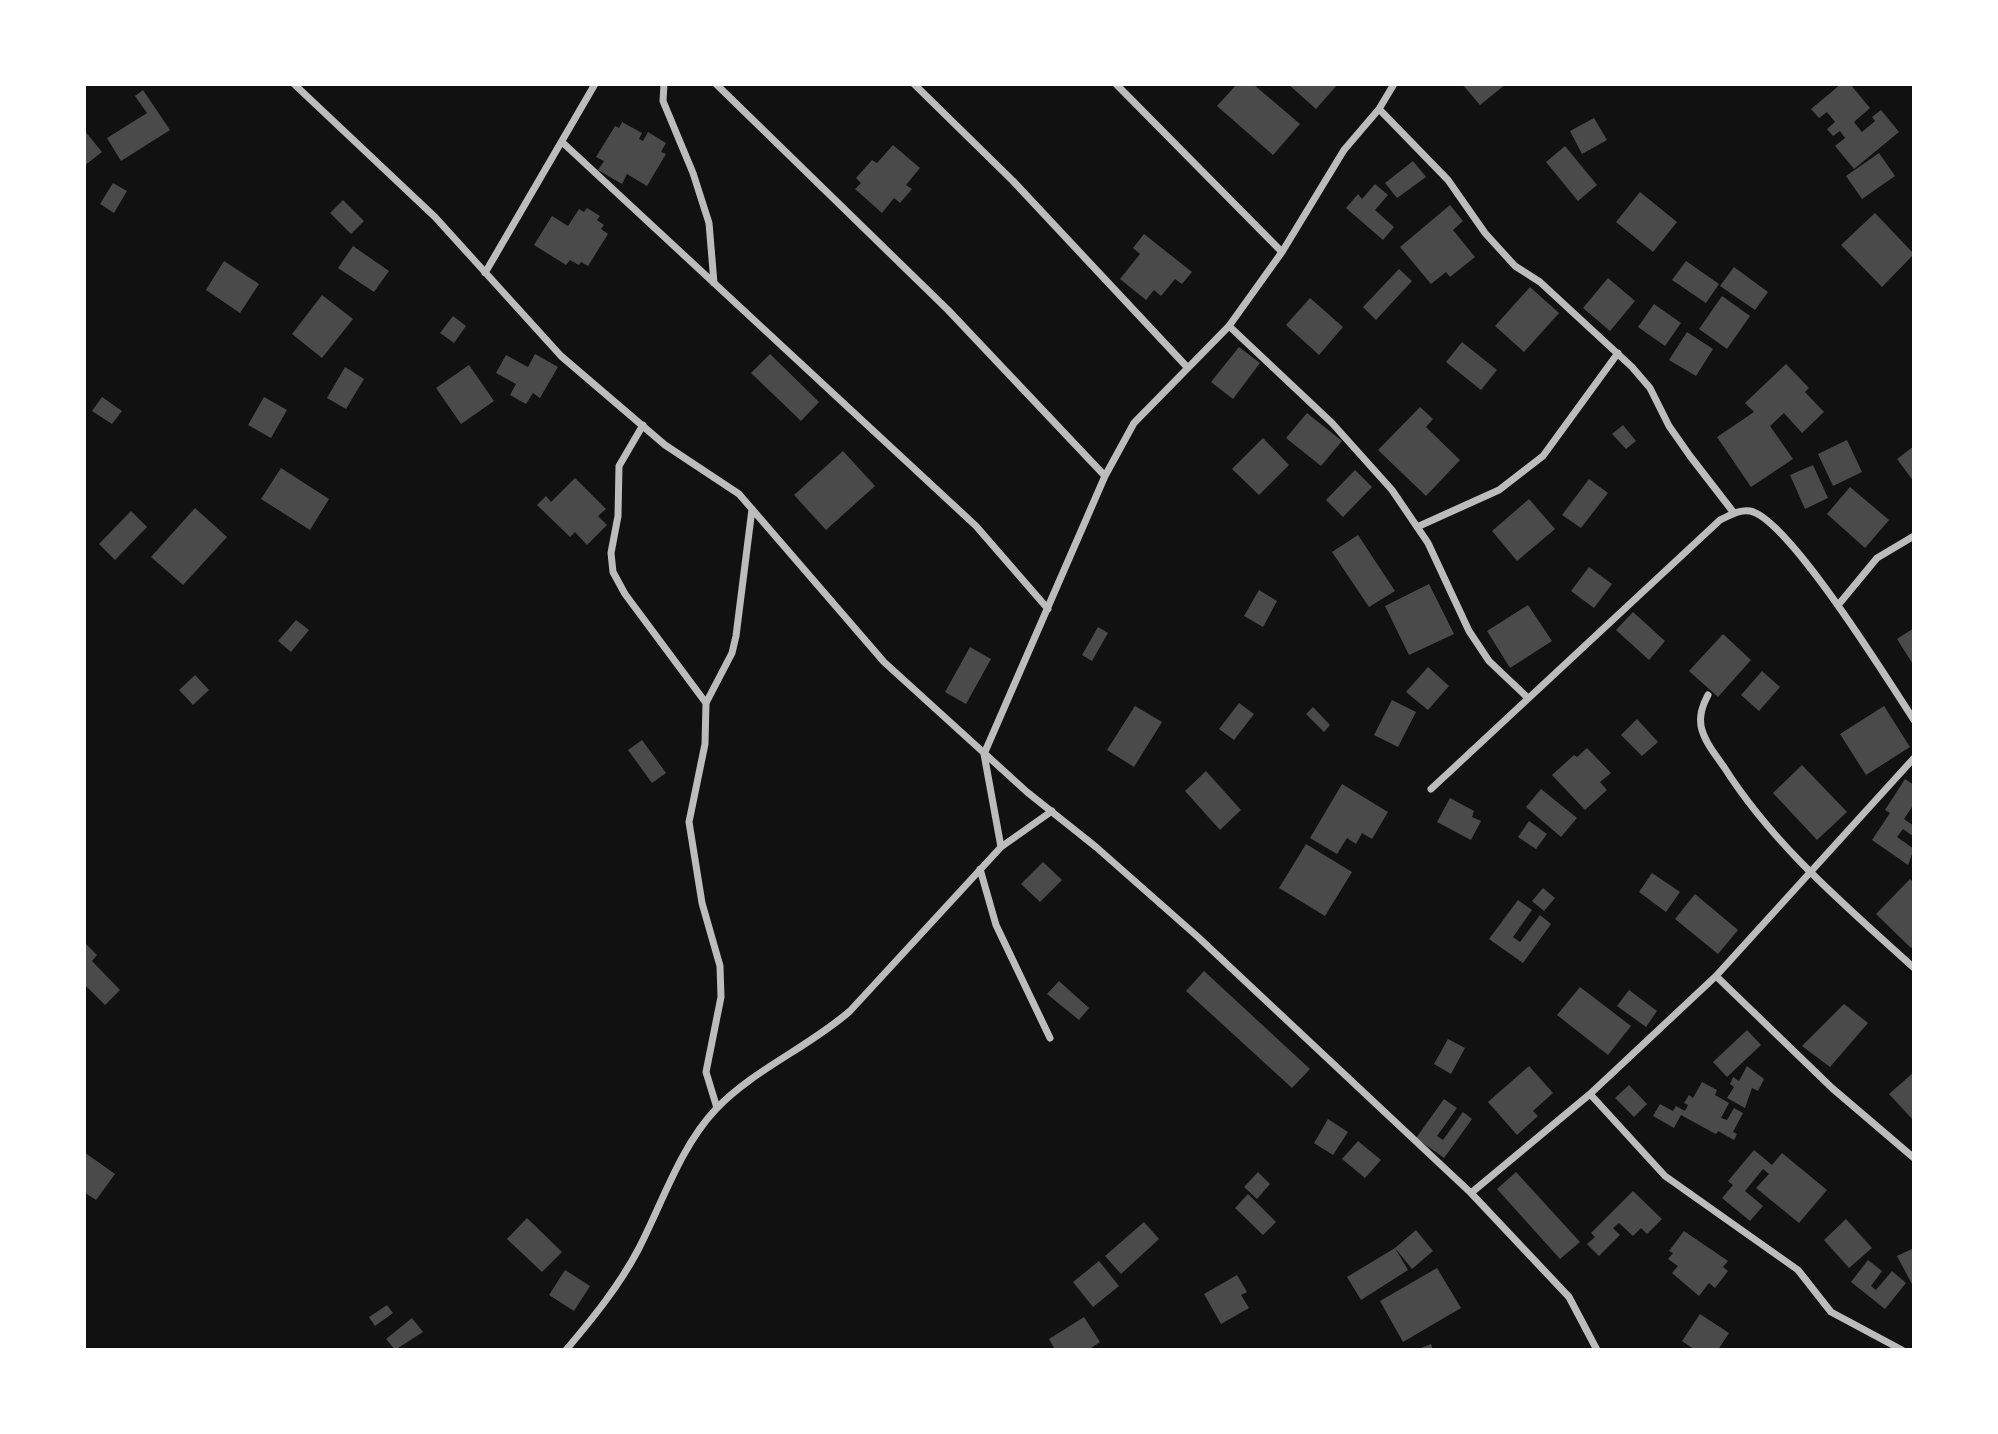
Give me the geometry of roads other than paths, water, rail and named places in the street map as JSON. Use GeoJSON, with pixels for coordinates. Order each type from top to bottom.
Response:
{"type":"FeatureCollection","features":[{"type":"Feature","properties":{"kind":"street"},"geometry":{"type":"LineString","coordinates":[[294,84],[435,217],[561,356],[665,445],[739,494],[884,662],[984,754],[1198,937],[1471,1193],[1569,1297],[1597,1350]]}},
{"type":"Feature","properties":{"kind":"street"},"geometry":{"type":"LineString","coordinates":[[485,273],[595,84]]}},
{"type":"Feature","properties":{"kind":"street"},"geometry":{"type":"LineString","coordinates":[[664,84],[663,101],[693,173],[709,223],[714,283]]}},
{"type":"Feature","properties":{"kind":"street"},"geometry":{"type":"LineString","coordinates":[[716,84],[948,310],[1105,476]]}},
{"type":"Feature","properties":{"kind":"street"},"geometry":{"type":"LineString","coordinates":[[914,84],[1013,181],[1188,368]]}},
{"type":"Feature","properties":{"kind":"street"},"geometry":{"type":"LineString","coordinates":[[1116,84],[1282,252]]}},
{"type":"Feature","properties":{"kind":"street"},"geometry":{"type":"LineString","coordinates":[[1001,847],[984,754],[1105,476],[1134,424],[1229,326],[1282,252],[1344,150],[1379,109],[1394,84]]}},
{"type":"Feature","properties":{"kind":"street"},"geometry":{"type":"LineString","coordinates":[[1379,109],[1448,180],[1485,233],[1515,266],[1540,282],[1618,352],[1650,388],[1670,426],[1734,513]]}},
{"type":"Feature","properties":{"kind":"street"},"geometry":{"type":"LineString","coordinates":[[562,142],[976,526],[1048,609]]}},
{"type":"Feature","properties":{"kind":"street"},"geometry":{"type":"LineString","coordinates":[[1229,326],[1332,423],[1392,491],[1417,527],[1469,631],[1489,661],[1528,698]]}},
{"type":"Feature","properties":{"kind":"street"},"geometry":{"type":"LineString","coordinates":[[1417,527],[1499,490],[1543,456],[1618,352]]}},
{"type":"Feature","properties":{"kind":"street"},"geometry":{"type":"LineString","coordinates":[[643,425],[619,466],[618,516],[611,553],[613,572],[625,594],[706,703]]}},
{"type":"Feature","properties":{"kind":"street"},"geometry":{"type":"LineString","coordinates":[[717,1108],[706,1072],[721,997],[720,966],[702,903],[689,822],[705,744],[706,703],[732,653],[752,509]]}},
{"type":"Feature","properties":{"kind":"street"},"geometry":{"type":"LineString","coordinates":[[1431,789],[1720,520],[1749,510],[1768,519],[1839,604],[1914,720]]}},
{"type":"Feature","properties":{"kind":"street"},"geometry":{"type":"LineString","coordinates":[[1839,604],[1877,558],[1914,537]]}},
{"type":"Feature","properties":{"kind":"street"},"geometry":{"type":"LineString","coordinates":[[1708,695],[1702,706],[1700,723],[1706,740],[1740,793],[1808,872],[1914,968]]}},
{"type":"Feature","properties":{"kind":"street"},"geometry":{"type":"LineString","coordinates":[[1471,1193],[1590,1094],[1716,976],[1914,758]]}},
{"type":"Feature","properties":{"kind":"street"},"geometry":{"type":"LineString","coordinates":[[566,1350],[620,1280],[690,1147],[717,1108],[744,1086],[824,1035],[850,1011],[1001,847],[1052,811]]}},
{"type":"Feature","properties":{"kind":"street"},"geometry":{"type":"LineString","coordinates":[[979,869],[996,925],[1051,1038]]}},
{"type":"Feature","properties":{"kind":"street"},"geometry":{"type":"LineString","coordinates":[[1716,976],[1832,1088],[1914,1157]]}},
{"type":"Feature","properties":{"kind":"street"},"geometry":{"type":"LineString","coordinates":[[1590,1094],[1665,1176],[1798,1270],[1830,1312],[1902,1350]]}}]}
